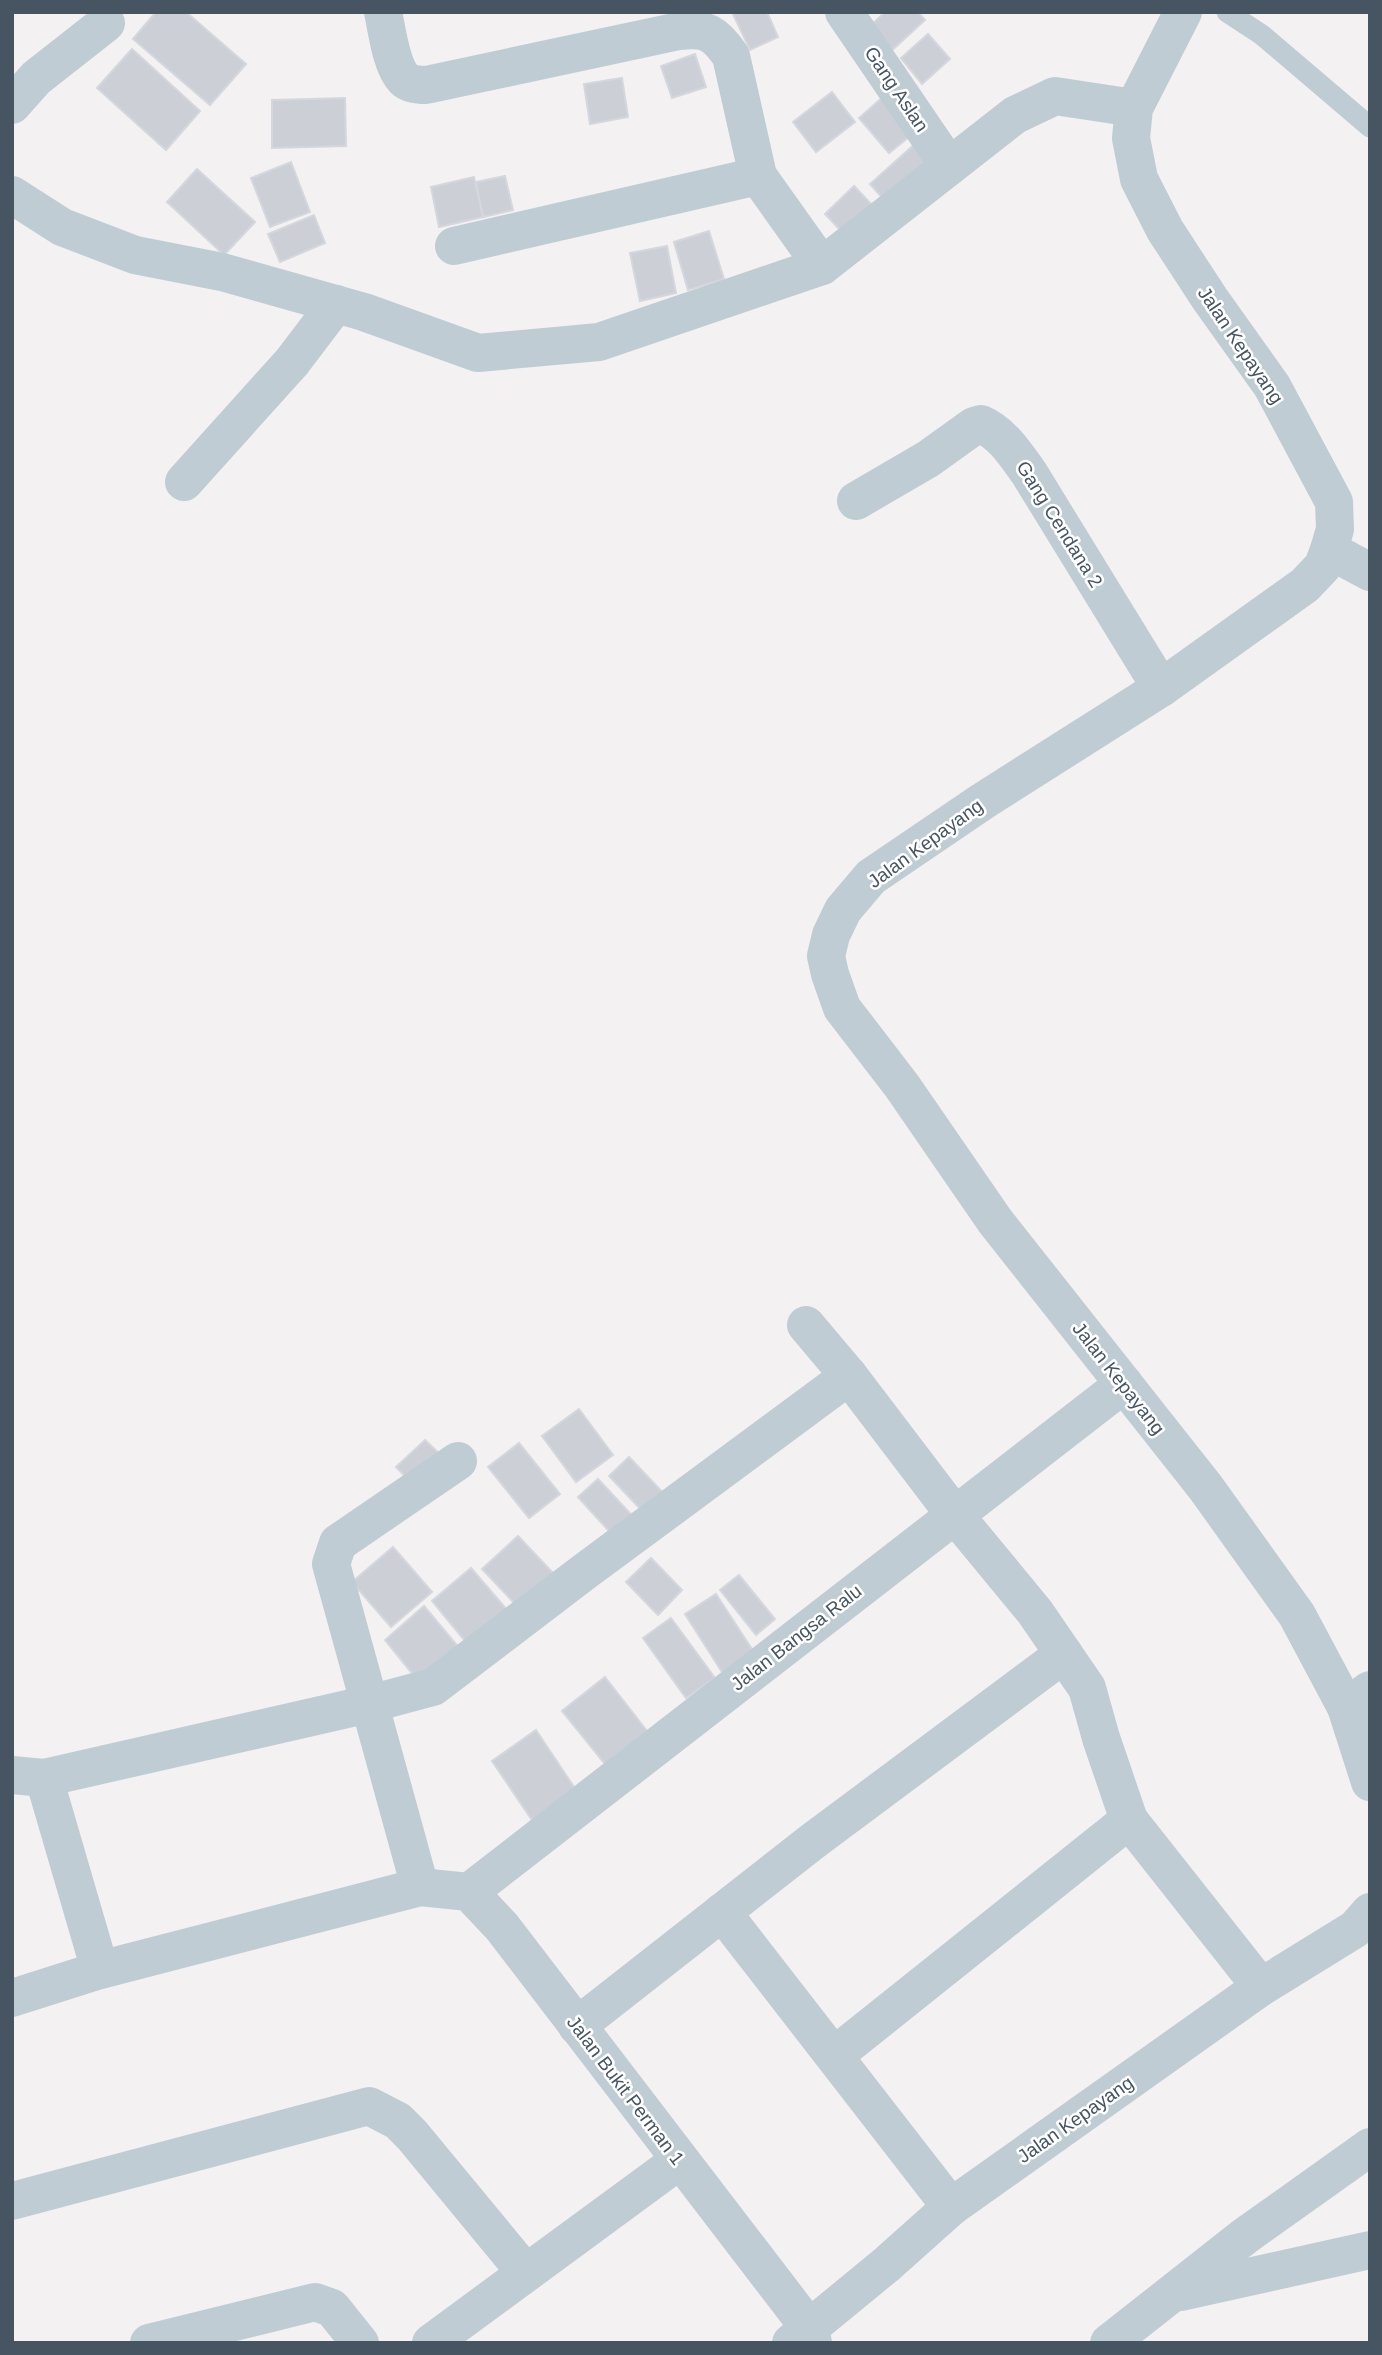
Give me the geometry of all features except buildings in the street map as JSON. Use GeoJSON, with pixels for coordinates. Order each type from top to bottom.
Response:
{"type":"FeatureCollection","features":[{"type":"Feature","properties":{"kind":"street"},"geometry":{"type":"LineString","coordinates":[[383,12],[396,67],[405,81],[416,85],[680,31],[695,29],[710,33],[720,40],[731,55],[758,176],[822,266]]}},
{"type":"Feature","properties":{"kind":"street","name":"Gang Aslan"},"geometry":{"type":"LineString","coordinates":[[844,12],[949,166]]}},
{"type":"Feature","properties":{"kind":"street","name":"Jalan Kepayang"},"geometry":{"type":"LineString","coordinates":[[1183,12],[1134,108],[1131,138],[1139,179],[1165,230],[1272,386],[1334,502],[1335,529],[1323,566],[1305,585],[1161,688],[983,801],[871,877],[843,910],[831,935],[826,956],[842,1008],[902,1086],[995,1221],[1206,1488],[1358,1698],[1370,1782]]}},
{"type":"Feature","properties":{"kind":"street"},"geometry":{"type":"LineString","coordinates":[[12,105],[36,78],[106,23]]}},
{"type":"Feature","properties":{"kind":"street"},"geometry":{"type":"LineString","coordinates":[[12,195],[62,227],[135,255],[222,272],[364,312],[478,353],[599,342],[822,266],[1015,114],[1055,96],[1134,108]]}},
{"type":"Feature","properties":{"kind":"street"},"geometry":{"type":"LineString","coordinates":[[454,246],[758,176]]}},
{"type":"Feature","properties":{"kind":"street"},"geometry":{"type":"LineString","coordinates":[[184,482],[292,362],[336,304]]}},
{"type":"Feature","properties":{"kind":"street","name":"Gang Cendana 2"},"geometry":{"type":"LineString","coordinates":[[856,501],[928,459],[974,426],[981,424],[988,427],[1005,442],[1029,473],[1161,688]]}},
{"type":"Feature","properties":{"kind":"street"},"geometry":{"type":"LineString","coordinates":[[1329,550],[1370,572]]}},
{"type":"Feature","properties":{"kind":"street"},"geometry":{"type":"LineString","coordinates":[[806,1325],[849,1376],[954,1514],[1035,1612],[1064,1654],[1087,1688],[1129,1820],[1261,1987]]}},
{"type":"Feature","properties":{"kind":"street"},"geometry":{"type":"LineString","coordinates":[[100,1970],[28,1777],[369,1704],[433,1687],[849,1376]]}},
{"type":"Feature","properties":{"kind":"street","name":"Jalan Bangsa Ralu"},"geometry":{"type":"LineString","coordinates":[[469,1892],[1124,1384]]}},
{"type":"Feature","properties":{"kind":"street"},"geometry":{"type":"LineString","coordinates":[[421,1887],[331,1564],[338,1543],[458,1461]]}},
{"type":"Feature","properties":{"kind":"street"},"geometry":{"type":"LineString","coordinates":[[577,2026],[813,1841],[1064,1654]]}},
{"type":"Feature","properties":{"kind":"street"},"geometry":{"type":"LineString","coordinates":[[835,2055],[1129,1820]]}},
{"type":"Feature","properties":{"kind":"street"},"geometry":{"type":"LineString","coordinates":[[12,1998],[100,1970],[421,1887],[469,1892]]}},
{"type":"Feature","properties":{"kind":"street","name":"Jalan Bukit Perman 1"},"geometry":{"type":"LineString","coordinates":[[469,1892],[502,1927],[680,2160],[805,2338]]}},
{"type":"Feature","properties":{"kind":"street"},"geometry":{"type":"LineString","coordinates":[[722,1912],[951,2207]]}},
{"type":"Feature","properties":{"kind":"street","name":"Jalan Kepayang"},"geometry":{"type":"LineString","coordinates":[[805,2338],[951,2207],[1261,1987],[1355,1929],[1370,1912]]}},
{"type":"Feature","properties":{"kind":"street"},"geometry":{"type":"LineString","coordinates":[[12,2201],[369,2106],[398,2121],[412,2134],[526,2273]]}},
{"type":"Feature","properties":{"kind":"street"},"geometry":{"type":"LineString","coordinates":[[430,2343],[680,2160]]}},
{"type":"Feature","properties":{"kind":"street"},"geometry":{"type":"LineString","coordinates":[[1109,2343],[1245,2236],[1364,2165]]}},
{"type":"Feature","properties":{"kind":"street"},"geometry":{"type":"LineString","coordinates":[[1171,2295],[1370,2250]]}},
{"type":"Feature","properties":{"kind":"street"},"geometry":{"type":"LineString","coordinates":[[149,2343],[315,2302],[332,2308],[360,2343]]}},
{"type":"Feature","properties":{"kind":"lane"},"geometry":{"type":"LineString","coordinates":[[1227,12],[1262,35],[1370,127]]}}]}
